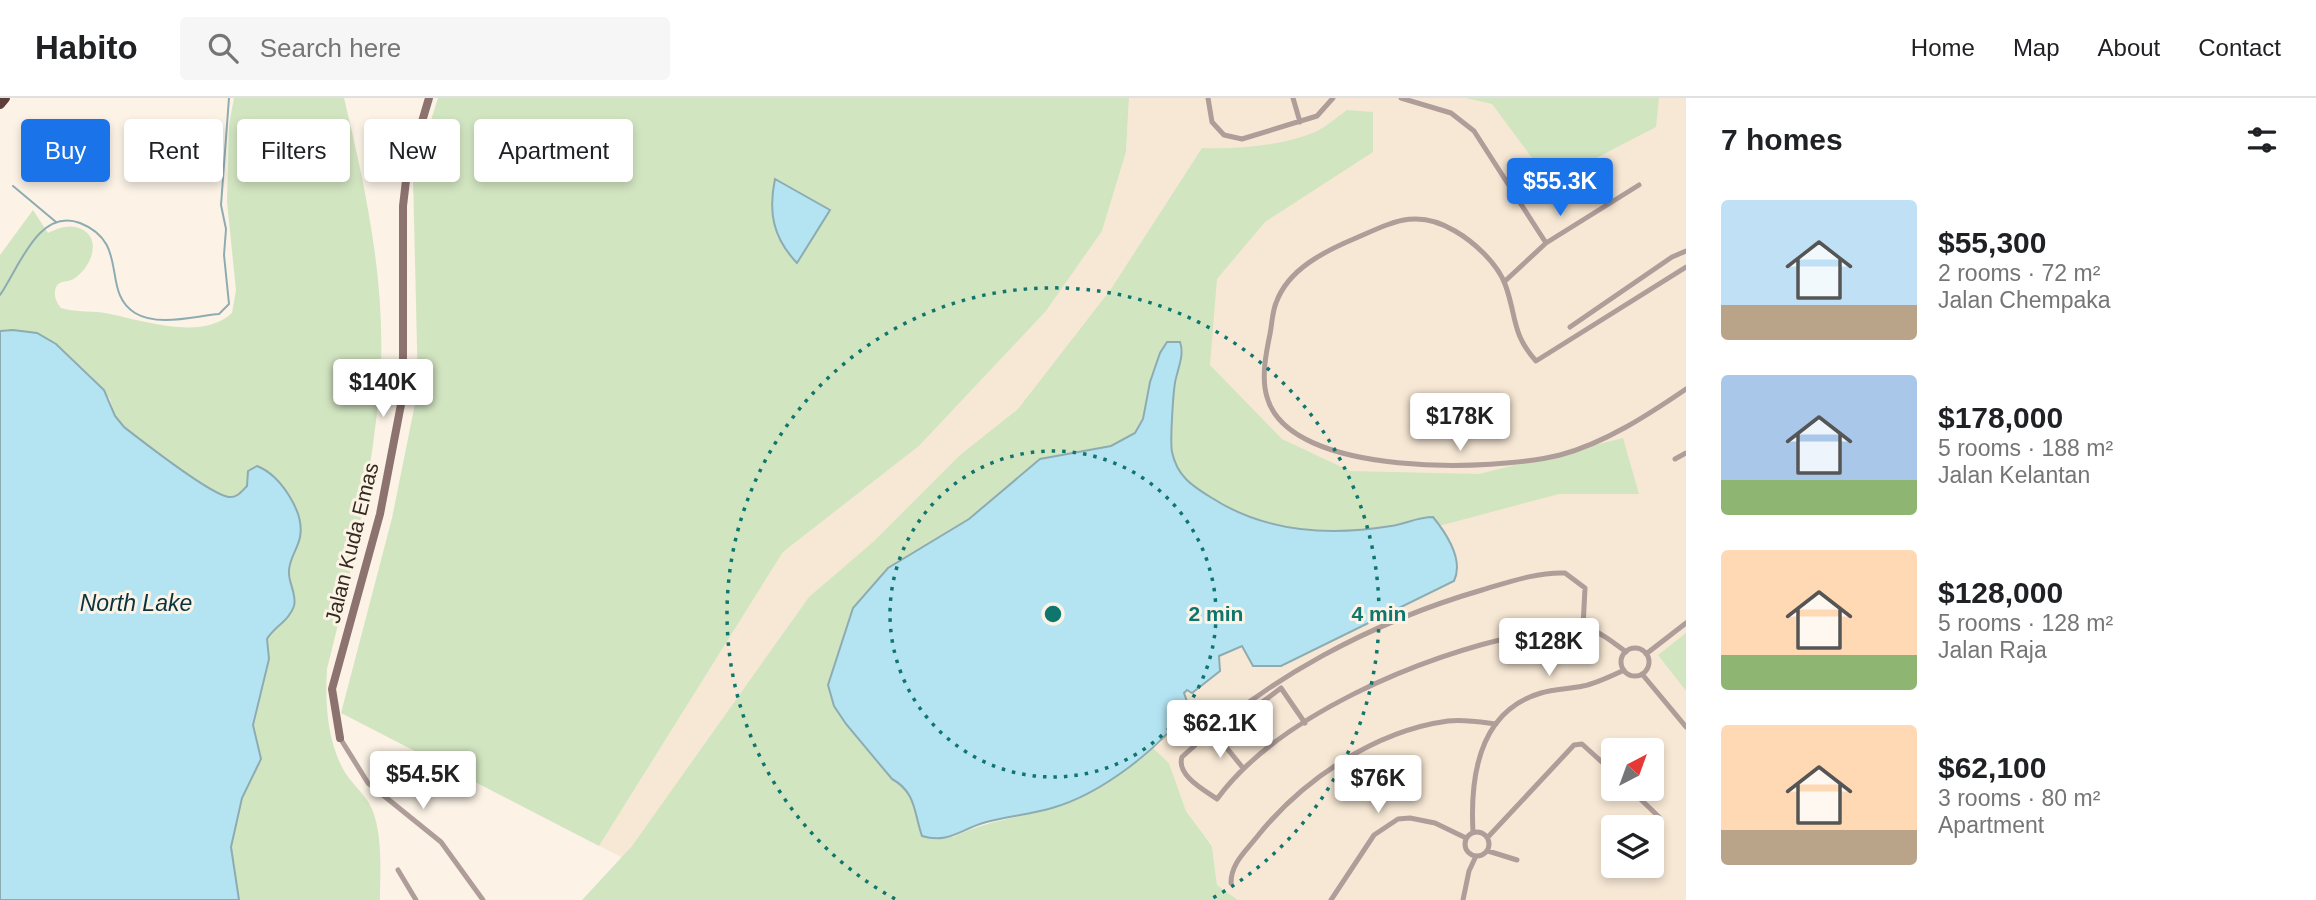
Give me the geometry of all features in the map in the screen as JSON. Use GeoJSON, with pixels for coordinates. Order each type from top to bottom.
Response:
{"type":"FeatureCollection","features":[{"type":"Feature","properties":{"kind":"highway"},"geometry":{"type":"LineString","coordinates":[[0,104],[5,98]]}},
{"type":"Feature","properties":{"kind":"street","name":"Jalan Kuda Emas"},"geometry":{"type":"LineString","coordinates":[[429,98],[407,172],[403,206],[403,394],[380,514],[332,689],[340,738],[368,783],[441,842],[483,900]]}},
{"type":"Feature","properties":{"kind":"street"},"geometry":{"type":"LineString","coordinates":[[1208,98],[1212,122],[1224,135],[1242,139],[1317,116],[1333,98]]}},
{"type":"Feature","properties":{"kind":"street"},"geometry":{"type":"LineString","coordinates":[[1293,98],[1300,122]]}},
{"type":"Feature","properties":{"kind":"street"},"geometry":{"type":"LineString","coordinates":[[1401,98],[1451,113],[1474,131],[1545,243]]}},
{"type":"Feature","properties":{"kind":"street"},"geometry":{"type":"LineString","coordinates":[[1504,282],[1545,243],[1639,185]]}},
{"type":"Feature","properties":{"kind":"street"},"geometry":{"type":"LineString","coordinates":[[1686,267],[1536,361],[1520,343],[1504,282],[1486,256],[1456,231],[1425,217],[1390,224],[1324,252],[1297,272],[1276,302],[1266,358],[1267,398],[1285,425],[1323,449],[1410,464],[1479,467],[1560,455],[1607,437],[1686,389]]}},
{"type":"Feature","properties":{"kind":"street"},"geometry":{"type":"LineString","coordinates":[[1570,327],[1672,257],[1686,251]]}},
{"type":"Feature","properties":{"kind":"street"},"geometry":{"type":"LineString","coordinates":[[1675,459],[1686,453]]}},
{"type":"Feature","properties":{"kind":"street"},"geometry":{"type":"LineString","coordinates":[[1583,627],[1585,588],[1565,573],[1513,581],[1404,614],[1286,677],[1231,715],[1182,757],[1182,771],[1217,799],[1243,768],[1305,723],[1387,676],[1500,639],[1564,626],[1583,627],[1597,632],[1626,652]]}},
{"type":"Feature","properties":{"kind":"street"},"geometry":{"type":"LineString","coordinates":[[1646,654],[1686,623]]}},
{"type":"Feature","properties":{"kind":"street"},"geometry":{"type":"LineString","coordinates":[[1634,648],[1646,654],[1648,668],[1642,674],[1632,676],[1624,670],[1622,658],[1626,652],[1634,648]]}},
{"type":"Feature","properties":{"kind":"street"},"geometry":{"type":"LineString","coordinates":[[1473,832],[1474,774],[1480,749],[1496,724],[1511,709],[1540,693],[1586,686],[1624,670]]}},
{"type":"Feature","properties":{"kind":"street"},"geometry":{"type":"LineString","coordinates":[[1642,674],[1686,727]]}},
{"type":"Feature","properties":{"kind":"street"},"geometry":{"type":"LineString","coordinates":[[1243,768],[1217,736],[1282,688],[1305,723]]}},
{"type":"Feature","properties":{"kind":"street"},"geometry":{"type":"LineString","coordinates":[[1231,883],[1231,870],[1269,822],[1320,775],[1346,759],[1419,728],[1447,721],[1496,724]]}},
{"type":"Feature","properties":{"kind":"street"},"geometry":{"type":"LineString","coordinates":[[1488,851],[1488,837],[1574,745],[1582,744],[1601,762]]}},
{"type":"Feature","properties":{"kind":"street"},"geometry":{"type":"LineString","coordinates":[[1643,802],[1656,815]]}},
{"type":"Feature","properties":{"kind":"street"},"geometry":{"type":"LineString","coordinates":[[1331,900],[1374,835],[1398,819],[1410,818],[1435,823],[1466,838]]}},
{"type":"Feature","properties":{"kind":"street"},"geometry":{"type":"LineString","coordinates":[[1476,856],[1466,849],[1466,838],[1473,832],[1482,832],[1488,837]]}},
{"type":"Feature","properties":{"kind":"street"},"geometry":{"type":"LineString","coordinates":[[1463,900],[1469,871],[1476,856],[1488,851],[1517,860]]}},
{"type":"Feature","properties":{"kind":"street"},"geometry":{"type":"LineString","coordinates":[[398,870],[416,900]]}},
{"type":"Feature","properties":{"kind":"shaded area"},"geometry":{"type":"Polygon","coordinates":[[[1129,98],[1686,98],[1686,900],[1238,900],[1217,885],[1212,845],[1186,811],[1169,763],[1153,748],[1177,725],[1183,693],[1219,657],[1242,645],[1253,666],[1455,556],[1439,526],[709,900],[599,846],[783,552],[919,446],[1046,311],[1102,231],[1126,152],[1129,98]]]}},
{"type":"Feature","properties":{"kind":"green space"},"geometry":{"type":"Polygon","coordinates":[[[234,98],[344,98],[349,119],[237,119],[237,182],[350,182],[350,124],[367,203],[380,311],[380,382],[366,490],[327,669],[326,695],[333,746],[346,774],[362,793],[376,819],[380,854],[380,900],[239,900],[231,847],[242,798],[261,759],[253,725],[269,659],[267,639],[294,605],[289,567],[299,542],[300,526],[289,496],[274,477],[247,474],[247,486],[239,494],[229,497],[220,494],[176,466],[124,427],[115,416],[110,399],[55,344],[37,333],[0,331],[0,255],[33,210],[48,233],[65,227],[75,227],[84,230],[92,243],[93,250],[87,266],[73,279],[56,287],[56,298],[61,308],[104,313],[173,327],[205,326],[232,313],[236,290],[227,202],[229,125],[234,98]]]}},
{"type":"Feature","properties":{"kind":"green space"},"geometry":{"type":"Polygon","coordinates":[[[438,98],[1129,98],[1126,152],[1102,231],[1046,311],[919,446],[783,552],[599,846],[341,713],[392,518],[418,389],[413,182],[460,182],[460,119],[431,119],[438,98]]]}},
{"type":"Feature","properties":{"kind":"green space"},"geometry":{"type":"Polygon","coordinates":[[[1466,98],[1659,98],[1656,127],[1550,182],[1492,104],[1466,98]]]}},
{"type":"Feature","properties":{"kind":"green space"},"geometry":{"type":"Polygon","coordinates":[[[1347,110],[1373,112],[1373,152],[1265,222],[1217,279],[1210,365],[1282,439],[1350,471],[1479,474],[1623,438],[1639,494],[1559,494],[1439,526],[1432,517],[1396,525],[1344,531],[1298,528],[1253,518],[1231,509],[1197,489],[1184,479],[1178,470],[1172,445],[1172,428],[1183,349],[1150,382],[1143,419],[1135,433],[1111,446],[1039,459],[969,519],[940,538],[846,724],[892,779],[903,785],[916,805],[918,824],[953,837],[990,823],[1066,803],[1105,782],[1153,748],[1169,763],[1186,811],[1212,846],[1217,885],[1238,900],[582,900],[632,846],[809,597],[873,542],[960,455],[1018,409],[1111,289],[1202,148],[1245,147],[1288,141],[1319,130],[1347,110]]]}},
{"type":"Feature","properties":{"kind":"green space"},"geometry":{"type":"Polygon","coordinates":[[[1686,633],[1686,691],[1658,655],[1686,633]]]}},
{"type":"Feature","properties":{"kind":"water"},"geometry":{"type":"Polygon","coordinates":[[[775,179],[830,210],[797,263],[782,244],[774,224],[772,203],[775,179]]]}},
{"type":"Feature","properties":{"kind":"water","name":"North Lake"},"geometry":{"type":"Polygon","coordinates":[[[0,331],[37,333],[56,344],[104,390],[115,416],[124,427],[208,487],[229,497],[239,494],[247,486],[248,471],[257,466],[274,477],[295,506],[301,527],[289,568],[294,606],[289,616],[267,639],[269,659],[253,725],[261,759],[242,798],[231,847],[239,900],[0,900],[0,331]]]}},
{"type":"Feature","properties":{"kind":"water"},"geometry":{"type":"Polygon","coordinates":[[[1167,342],[1180,342],[1182,352],[1174,389],[1172,452],[1178,468],[1192,485],[1232,509],[1254,518],[1298,529],[1368,529],[1433,517],[1448,539],[1455,556],[1457,573],[1454,581],[1281,666],[1253,666],[1242,646],[1219,656],[1220,671],[1192,693],[1187,690],[1184,693],[1189,707],[1177,723],[1146,754],[1109,781],[1052,808],[991,821],[946,837],[922,836],[906,790],[892,779],[834,706],[828,685],[853,608],[888,568],[969,519],[1040,459],[1111,446],[1135,433],[1143,419],[1150,382],[1160,353],[1167,342]]]}},
{"type":"Feature","properties":{"kind":"waterway"},"geometry":{"type":"LineString","coordinates":[[0,295],[22,257],[41,232],[52,224],[65,220],[80,223],[96,232],[105,242],[111,254],[119,292],[125,304],[135,313],[165,320],[219,314],[229,304],[224,255],[226,229],[221,205],[229,98]]}},
{"type":"Feature","properties":{"kind":"waterway"},"geometry":{"type":"LineString","coordinates":[[13,186],[56,222]]}}]}
